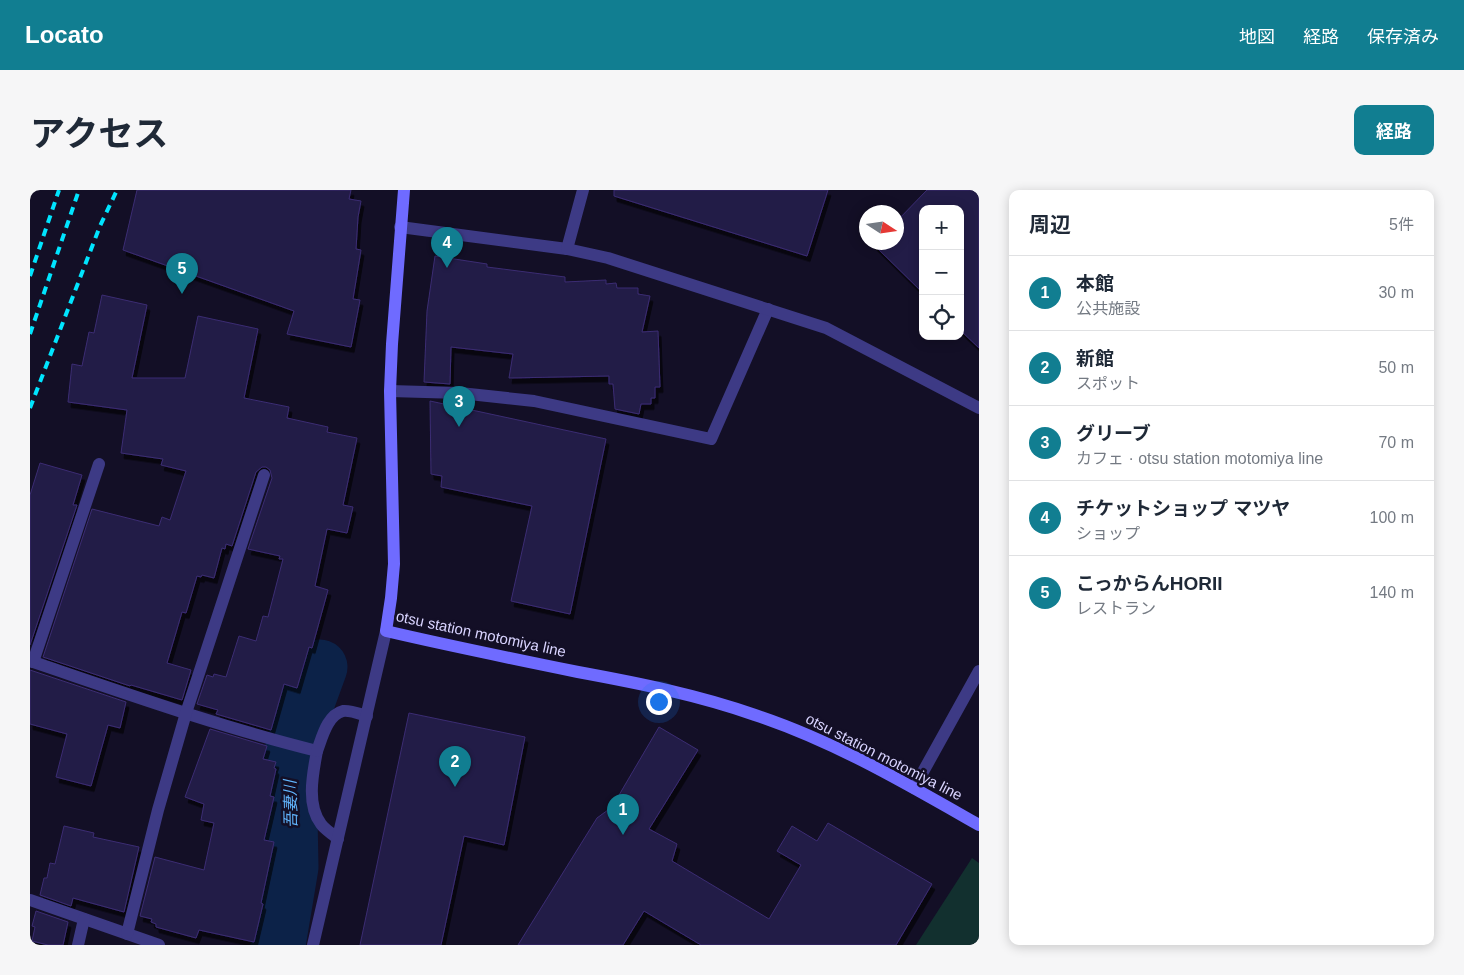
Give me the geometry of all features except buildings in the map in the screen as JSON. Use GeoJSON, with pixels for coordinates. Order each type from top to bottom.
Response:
{"type":"FeatureCollection","features":[{"type":"Feature","properties":{"kind":"main road","name":"otsu station motomiya line"},"geometry":{"type":"LineString","coordinates":[[404,190],[390,391],[394,564],[386,631],[440,644],[650,686],[739,710],[800,732],[838,749],[914,788],[979,825]]}},
{"type":"Feature","properties":{"kind":"street"},"geometry":{"type":"LineString","coordinates":[[567,249],[584,190]]}},
{"type":"Feature","properties":{"kind":"street"},"geometry":{"type":"LineString","coordinates":[[400,227],[567,249],[608,258],[826,328],[979,408]]}},
{"type":"Feature","properties":{"kind":"street"},"geometry":{"type":"LineString","coordinates":[[390,391],[460,393],[534,401],[710,439],[768,309]]}},
{"type":"Feature","properties":{"kind":"street"},"geometry":{"type":"LineString","coordinates":[[99,464],[31,662],[186,713],[284,743],[317,751]]}},
{"type":"Feature","properties":{"kind":"street"},"geometry":{"type":"LineString","coordinates":[[126,934],[158,810],[186,713],[264,475]]}},
{"type":"Feature","properties":{"kind":"street"},"geometry":{"type":"LineString","coordinates":[[313,945],[386,631]]}},
{"type":"Feature","properties":{"kind":"street"},"geometry":{"type":"LineString","coordinates":[[914,788],[979,670]]}},
{"type":"Feature","properties":{"kind":"street"},"geometry":{"type":"LineString","coordinates":[[338,839],[321,824],[312,800],[312,778],[317,751],[325,729],[332,718],[341,712],[347,711],[367,716]]}},
{"type":"Feature","properties":{"kind":"street"},"geometry":{"type":"LineString","coordinates":[[30,900],[159,945]]}},
{"type":"Feature","properties":{"kind":"street"},"geometry":{"type":"LineString","coordinates":[[78,945],[84,919]]}},
{"type":"Feature","properties":{"kind":"green space"},"geometry":{"type":"Polygon","coordinates":[[[972,858],[979,863],[979,945],[916,945],[972,858]]]}},
{"type":"Feature","properties":{"kind":"waterway","name":"吾妻川"},"geometry":{"type":"LineString","coordinates":[[278,945],[291,867],[289,765],[297,730],[320,667]]}},
{"type":"Feature","properties":{"kind":"railway"},"geometry":{"type":"LineString","coordinates":[[30,276],[59,190]]}},
{"type":"Feature","properties":{"kind":"railway"},"geometry":{"type":"LineString","coordinates":[[30,334],[79,190]]}},
{"type":"Feature","properties":{"kind":"railway"},"geometry":{"type":"LineString","coordinates":[[30,408],[100,226],[117,190]]}},
{"type":"Feature","properties":{"kind":"place","name":"チケットショップ マツヤ"},"geometry":{"type":"Point","coordinates":[447,268]}},
{"type":"Feature","properties":{"kind":"place","name":"こっからんHORII"},"geometry":{"type":"Point","coordinates":[182,294]}},
{"type":"Feature","properties":{"kind":"place","name":"グリーブ"},"geometry":{"type":"Point","coordinates":[459,427]}},
{"type":"Feature","properties":{"kind":"place","name":"新館"},"geometry":{"type":"Point","coordinates":[455,787]}},
{"type":"Feature","properties":{"kind":"place","name":"本館"},"geometry":{"type":"Point","coordinates":[623,835]}}]}
